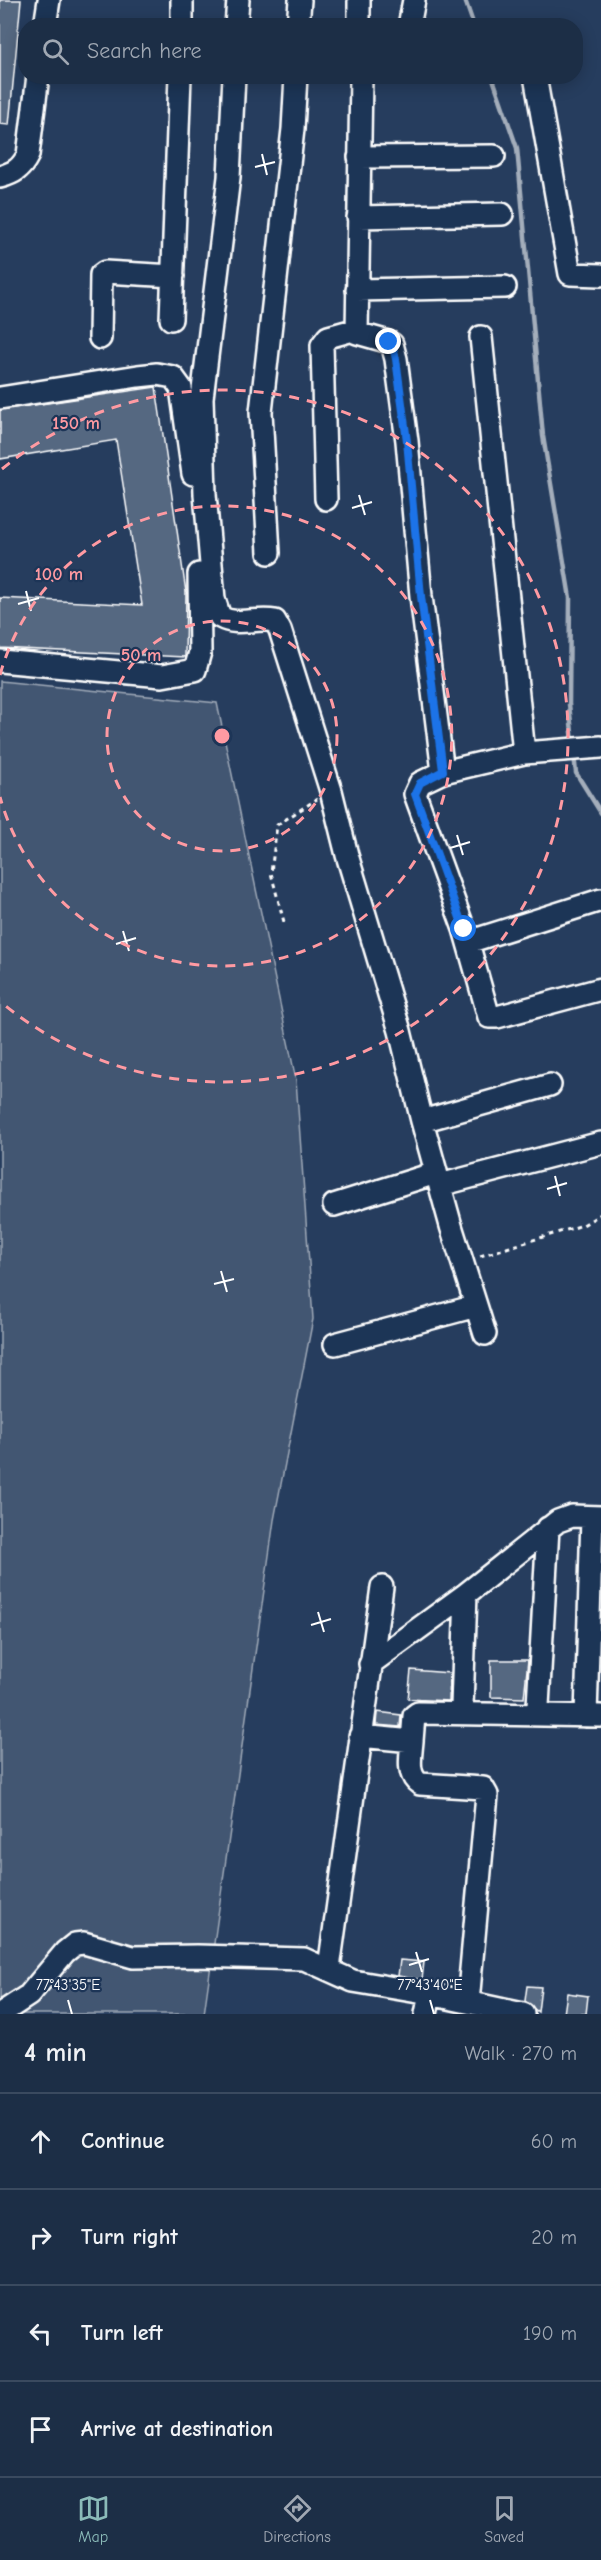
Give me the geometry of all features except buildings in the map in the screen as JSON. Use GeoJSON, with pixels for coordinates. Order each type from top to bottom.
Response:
{"type":"FeatureCollection","features":[{"type":"Feature","properties":{"kind":"street"},"geometry":{"type":"LineString","coordinates":[[46,18],[49,0]]}},
{"type":"Feature","properties":{"kind":"street"},"geometry":{"type":"LineString","coordinates":[[182,0],[182,18]]}},
{"type":"Feature","properties":{"kind":"street"},"geometry":{"type":"LineString","coordinates":[[237,18],[238,0]]}},
{"type":"Feature","properties":{"kind":"street"},"geometry":{"type":"LineString","coordinates":[[299,18],[300,0]]}},
{"type":"Feature","properties":{"kind":"street"},"geometry":{"type":"LineString","coordinates":[[359,0],[359,18]]}},
{"type":"Feature","properties":{"kind":"street"},"geometry":{"type":"LineString","coordinates":[[0,177],[23,166],[28,155],[37,84]]}},
{"type":"Feature","properties":{"kind":"street"},"geometry":{"type":"LineString","coordinates":[[171,319],[180,84]]}},
{"type":"Feature","properties":{"kind":"street"},"geometry":{"type":"LineString","coordinates":[[234,84],[229,177],[202,398],[205,494],[214,599],[220,617],[230,622],[263,619],[275,621],[280,630],[332,791],[347,855],[400,1031],[438,1179],[486,1334]]}},
{"type":"Feature","properties":{"kind":"street"},"geometry":{"type":"LineString","coordinates":[[269,553],[261,412],[293,129],[296,84]]}},
{"type":"Feature","properties":{"kind":"street"},"geometry":{"type":"LineString","coordinates":[[361,84],[357,333],[392,344],[396,359],[407,441],[421,596],[443,771]]}},
{"type":"Feature","properties":{"kind":"street"},"geometry":{"type":"LineString","coordinates":[[536,84],[570,274],[601,275]]}},
{"type":"Feature","properties":{"kind":"street"},"geometry":{"type":"LineString","coordinates":[[359,157],[494,156]]}},
{"type":"Feature","properties":{"kind":"street"},"geometry":{"type":"LineString","coordinates":[[358,217],[502,214]]}},
{"type":"Feature","properties":{"kind":"street"},"geometry":{"type":"LineString","coordinates":[[100,338],[101,275],[105,273],[173,276]]}},
{"type":"Feature","properties":{"kind":"street"},"geometry":{"type":"LineString","coordinates":[[357,290],[505,286]]}},
{"type":"Feature","properties":{"kind":"street"},"geometry":{"type":"LineString","coordinates":[[326,499],[321,350],[323,342],[328,337],[357,329]]}},
{"type":"Feature","properties":{"kind":"street"},"geometry":{"type":"LineString","coordinates":[[481,337],[524,753]]}},
{"type":"Feature","properties":{"kind":"street"},"geometry":{"type":"LineString","coordinates":[[0,398],[138,376],[157,374],[173,377],[181,388],[195,494],[201,630],[200,652],[195,670],[181,674],[162,676],[0,661]]}},
{"type":"Feature","properties":{"kind":"street"},"geometry":{"type":"LineString","coordinates":[[601,747],[524,753],[443,771],[420,783],[415,794],[468,942],[489,1017],[497,1017],[601,989]]}},
{"type":"Feature","properties":{"kind":"street"},"geometry":{"type":"LineString","coordinates":[[468,942],[601,900]]}},
{"type":"Feature","properties":{"kind":"street"},"geometry":{"type":"LineString","coordinates":[[422,1121],[550,1085]]}},
{"type":"Feature","properties":{"kind":"street"},"geometry":{"type":"LineString","coordinates":[[334,1205],[438,1179],[601,1143]]}},
{"type":"Feature","properties":{"kind":"street"},"geometry":{"type":"LineString","coordinates":[[335,1344],[476,1306]]}},
{"type":"Feature","properties":{"kind":"street"},"geometry":{"type":"LineString","coordinates":[[370,1664],[564,1518],[596,1523],[593,1716],[418,1713],[414,1716],[411,1741],[411,1773],[414,1780],[420,1784],[483,1788],[487,1795],[468,2002]]}},
{"type":"Feature","properties":{"kind":"street"},"geometry":{"type":"LineString","coordinates":[[538,1706],[548,1528]]}},
{"type":"Feature","properties":{"kind":"street"},"geometry":{"type":"LineString","coordinates":[[328,1968],[382,1587]]}},
{"type":"Feature","properties":{"kind":"street"},"geometry":{"type":"LineString","coordinates":[[462,1706],[466,1594]]}},
{"type":"Feature","properties":{"kind":"street"},"geometry":{"type":"LineString","coordinates":[[360,1736],[411,1741]]}},
{"type":"Feature","properties":{"kind":"street"},"geometry":{"type":"LineString","coordinates":[[0,2014],[28,1995],[64,1952],[75,1944],[84,1943],[133,1957],[304,1959],[353,1981],[428,2004],[468,2002],[523,2014]]}},
{"type":"Feature","properties":{"kind":"path"},"geometry":{"type":"LineString","coordinates":[[284,922],[271,873],[277,825],[332,791]]}},
{"type":"Feature","properties":{"kind":"path"},"geometry":{"type":"LineString","coordinates":[[464,1268],[485,1254],[583,1226],[601,1215]]}},
{"type":"Feature","properties":{"kind":"shaded area"},"geometry":{"type":"Polygon","coordinates":[[[0,681],[217,703],[296,1080],[313,1319],[274,1520],[204,2014],[0,2014],[0,681]]]}},
{"type":"Feature","properties":{"kind":"waterway"},"geometry":{"type":"LineString","coordinates":[[465,0],[471,18]]}},
{"type":"Feature","properties":{"kind":"waterway"},"geometry":{"type":"LineString","coordinates":[[495,84],[517,148],[543,436],[570,598],[569,704],[573,742]]}},
{"type":"Feature","properties":{"kind":"waterway"},"geometry":{"type":"LineString","coordinates":[[574,754],[576,773],[601,813]]}},
{"type":"Feature","properties":{"kind":"route"},"geometry":{"type":"LineString","coordinates":[[389,342],[392,344],[396,359],[407,441],[421,596],[443,771],[420,783],[415,794],[464,929]]}}]}
